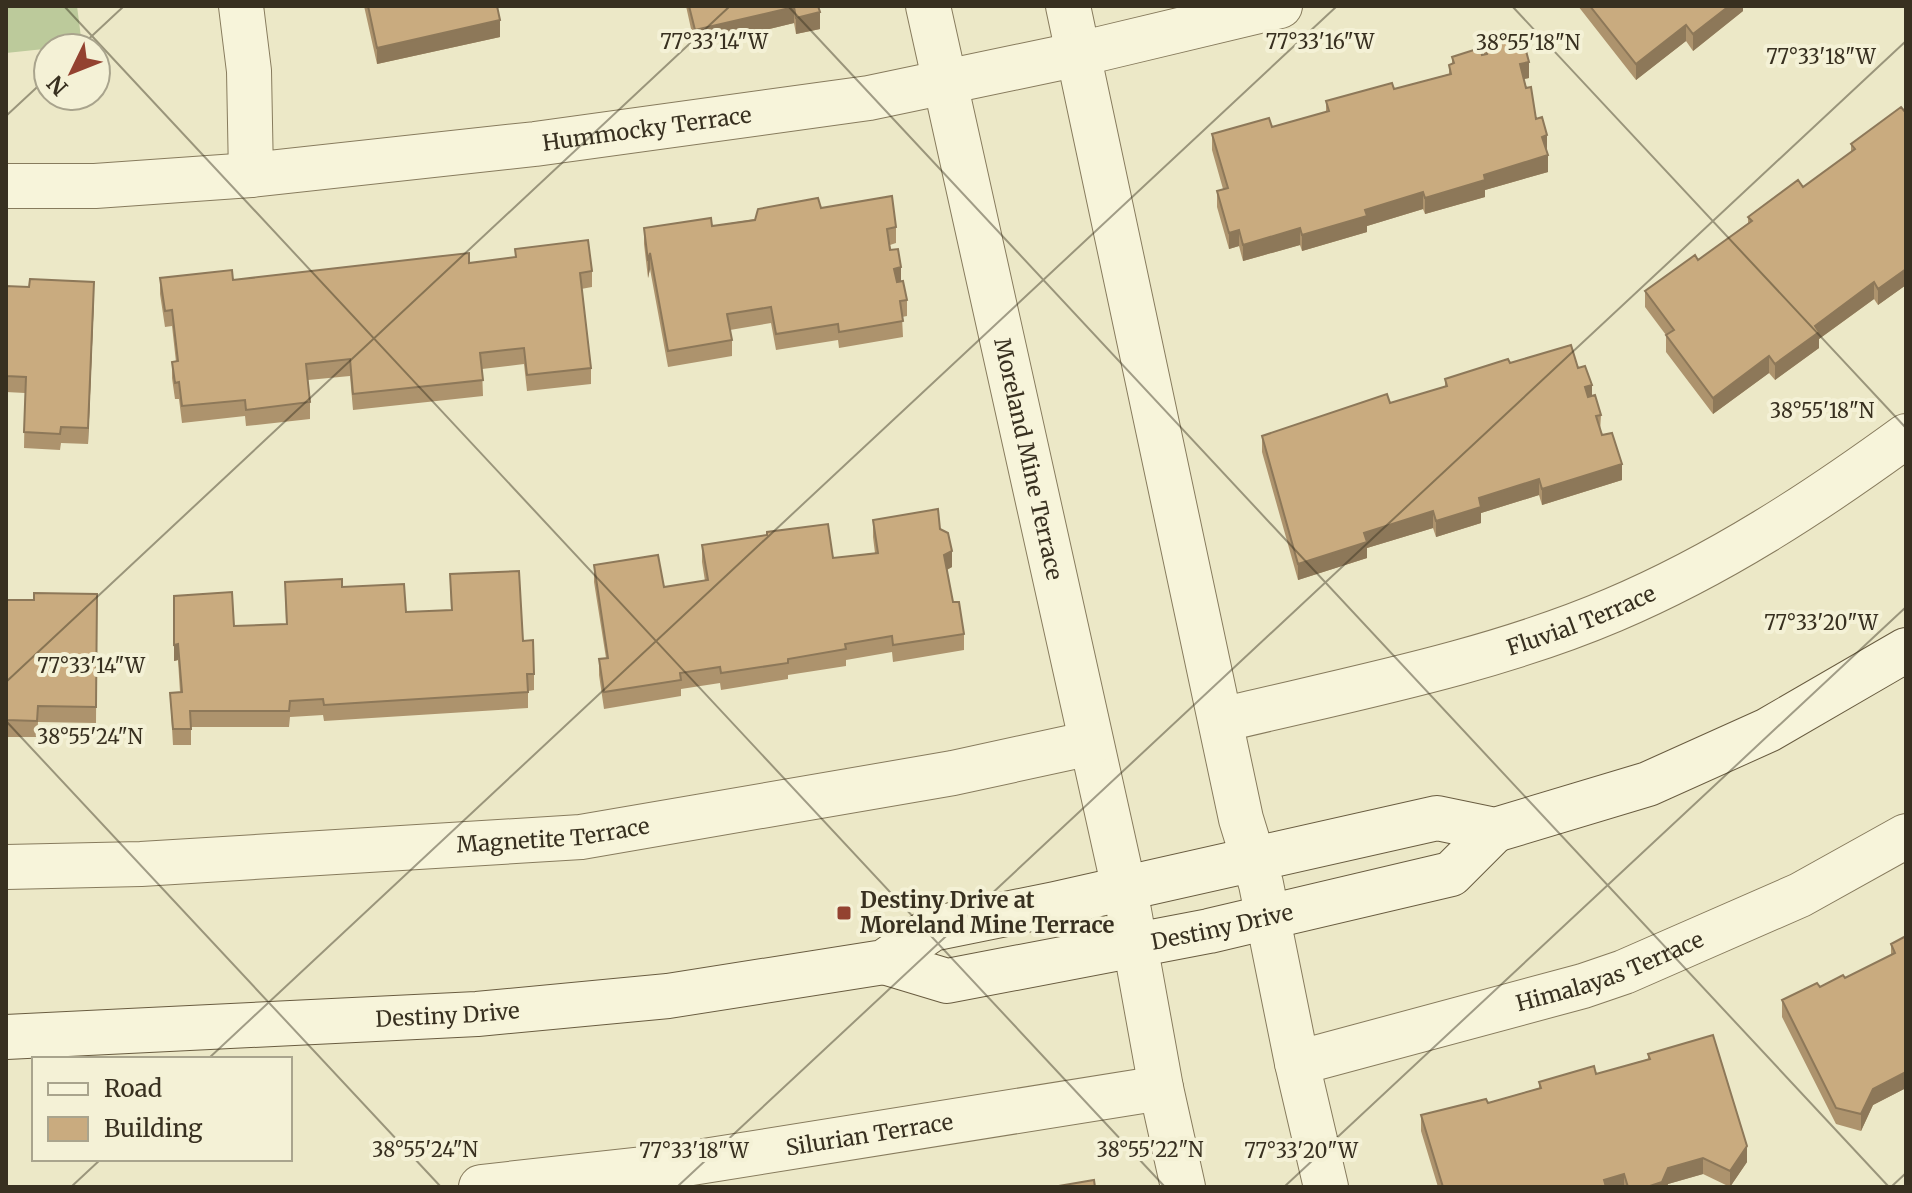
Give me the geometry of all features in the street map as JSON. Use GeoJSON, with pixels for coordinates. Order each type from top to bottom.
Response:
{"type":"FeatureCollection","features":[{"type":"Feature","properties":{"kind":"street"},"geometry":{"type":"LineString","coordinates":[[241,6],[249,71],[251,175]]}},
{"type":"Feature","properties":{"kind":"street","name":"Moreland Mine Terrace"},"geometry":{"type":"LineString","coordinates":[[928,6],[1129,915],[1183,1187]]}},
{"type":"Feature","properties":{"kind":"street"},"geometry":{"type":"LineString","coordinates":[[1068,6],[1241,819],[1261,887],[1326,1187]]}},
{"type":"Feature","properties":{"kind":"street","name":"Hummocky Terrace"},"geometry":{"type":"LineString","coordinates":[[6,186],[95,186],[251,175],[535,144],[869,98],[1079,54],[1280,6]]}},
{"type":"Feature","properties":{"kind":"street","name":"Fluvial Terrace"},"geometry":{"type":"LineString","coordinates":[[1221,720],[1495,653],[1614,610],[1761,535],[1831,491],[1906,436]]}},
{"type":"Feature","properties":{"kind":"street","name":"Destiny Drive"},"geometry":{"type":"LineString","coordinates":[[6,1037],[477,1014],[668,996],[884,962],[932,929],[1129,915],[1261,887],[1451,874],[1495,830],[1648,784],[1768,730],[1906,650]]}},
{"type":"Feature","properties":{"kind":"street","name":"Magnetite Terrace"},"geometry":{"type":"LineString","coordinates":[[6,867],[141,864],[581,837],[953,773],[1091,743]]}},
{"type":"Feature","properties":{"kind":"street","name":"Destiny Drive"},"geometry":{"type":"LineString","coordinates":[[884,962],[947,981],[1129,915],[1261,887],[1437,818],[1495,830]]}},
{"type":"Feature","properties":{"kind":"street","name":"Himalayas Terrace"},"geometry":{"type":"LineString","coordinates":[[1297,1063],[1583,986],[1624,972],[1800,895],[1906,836]]}},
{"type":"Feature","properties":{"kind":"street","name":"Silurian Terrace"},"geometry":{"type":"LineString","coordinates":[[481,1187],[679,1165],[1161,1088]]}},
{"type":"Feature","properties":{"kind":"green space"},"geometry":{"type":"Polygon","coordinates":[[[6,6],[77,6],[80,32],[32,32],[32,50],[6,53],[6,6]]]}},
{"type":"Feature","properties":{"kind":"building"},"geometry":{"type":"Polygon","coordinates":[[[368,6],[497,6],[500,20],[377,48],[368,6]]]}},
{"type":"Feature","properties":{"kind":"building"},"geometry":{"type":"Polygon","coordinates":[[[689,6],[818,6],[820,12],[796,18],[794,7],[695,30],[689,6]]]}},
{"type":"Feature","properties":{"kind":"building"},"geometry":{"type":"Polygon","coordinates":[[[1590,6],[1729,6],[1693,34],[1686,25],[1636,64],[1590,6]]]}},
{"type":"Feature","properties":{"kind":"building"},"geometry":{"type":"Polygon","coordinates":[[[1521,32],[1529,62],[1520,64],[1526,88],[1531,87],[1536,119],[1542,117],[1547,135],[1542,137],[1548,155],[1484,175],[1485,180],[1425,198],[1423,192],[1365,210],[1367,216],[1302,235],[1300,228],[1243,245],[1239,230],[1229,233],[1217,191],[1228,188],[1212,134],[1269,118],[1272,127],[1329,111],[1326,101],[1392,83],[1394,89],[1451,74],[1449,65],[1454,63],[1452,57],[1480,48],[1482,55],[1487,54],[1484,41],[1521,32]]]}},
{"type":"Feature","properties":{"kind":"building"},"geometry":{"type":"Polygon","coordinates":[[[1901,107],[1906,113],[1906,269],[1878,289],[1874,282],[1815,326],[1819,332],[1775,364],[1769,356],[1713,398],[1666,335],[1674,330],[1645,291],[1695,255],[1698,260],[1752,221],[1748,217],[1798,180],[1803,187],[1855,149],[1851,144],[1901,107]]]}},
{"type":"Feature","properties":{"kind":"building"},"geometry":{"type":"Polygon","coordinates":[[[892,196],[896,227],[887,229],[890,250],[898,249],[901,267],[894,269],[897,282],[903,281],[907,300],[900,301],[903,321],[839,332],[838,324],[776,334],[771,307],[727,314],[732,340],[668,351],[644,228],[711,218],[712,226],[755,220],[758,209],[818,198],[821,208],[892,196]]]}},
{"type":"Feature","properties":{"kind":"building"},"geometry":{"type":"Polygon","coordinates":[[[588,240],[592,271],[580,273],[591,368],[527,375],[524,348],[480,353],[483,380],[353,394],[350,359],[306,364],[310,402],[246,410],[245,400],[182,406],[172,362],[178,361],[172,310],[165,311],[160,278],[232,270],[233,280],[469,253],[469,263],[516,257],[515,249],[588,240]]]}},
{"type":"Feature","properties":{"kind":"building"},"geometry":{"type":"Polygon","coordinates":[[[30,279],[94,282],[88,428],[61,427],[60,434],[24,432],[26,377],[6,376],[6,286],[29,287],[30,279]]]}},
{"type":"Feature","properties":{"kind":"building"},"geometry":{"type":"Polygon","coordinates":[[[1571,345],[1578,368],[1585,366],[1592,385],[1585,387],[1588,397],[1595,395],[1601,415],[1596,416],[1602,435],[1612,433],[1622,464],[1542,489],[1539,479],[1479,498],[1481,507],[1436,521],[1433,511],[1364,533],[1367,542],[1298,564],[1262,436],[1387,394],[1390,403],[1447,386],[1445,379],[1508,359],[1510,363],[1571,345]]]}},
{"type":"Feature","properties":{"kind":"building"},"geometry":{"type":"Polygon","coordinates":[[[938,509],[940,529],[948,533],[952,551],[944,555],[953,602],[959,602],[964,634],[893,645],[892,636],[845,644],[846,649],[788,659],[788,663],[721,673],[720,667],[680,673],[681,680],[604,692],[599,659],[608,658],[594,565],[658,555],[664,587],[708,580],[702,545],[828,524],[833,558],[878,553],[873,520],[938,509]]]}},
{"type":"Feature","properties":{"kind":"building"},"geometry":{"type":"Polygon","coordinates":[[[519,571],[523,641],[533,640],[534,674],[527,674],[528,692],[324,705],[323,699],[290,701],[289,711],[190,711],[191,729],[173,729],[170,693],[182,692],[178,644],[174,645],[174,596],[232,592],[234,626],[287,624],[285,582],[342,579],[342,587],[404,584],[406,612],[452,610],[450,574],[519,571]]]}},
{"type":"Feature","properties":{"kind":"building"},"geometry":{"type":"Polygon","coordinates":[[[34,593],[97,594],[96,707],[38,706],[37,721],[6,720],[6,600],[34,600],[34,593]]]}},
{"type":"Feature","properties":{"kind":"building"},"geometry":{"type":"Polygon","coordinates":[[[1906,936],[1906,1072],[1873,1089],[1861,1114],[1836,1108],[1782,1000],[1817,983],[1820,987],[1843,975],[1845,978],[1895,953],[1891,944],[1906,936]]]}},
{"type":"Feature","properties":{"kind":"building"},"geometry":{"type":"Polygon","coordinates":[[[1713,1035],[1747,1146],[1730,1171],[1703,1158],[1668,1168],[1662,1182],[1647,1187],[1628,1187],[1624,1174],[1604,1180],[1606,1187],[1443,1187],[1421,1115],[1486,1099],[1488,1103],[1541,1088],[1539,1082],[1594,1066],[1596,1074],[1650,1059],[1648,1054],[1713,1035]]]}},
{"type":"Feature","properties":{"kind":"building"},"geometry":{"type":"Polygon","coordinates":[[[1094,1180],[1095,1187],[1058,1187],[1058,1186],[1094,1180]]]}},
{"type":"Feature","properties":{"kind":"place","name":"Destiny Drive at Moreland Mine Terrace"},"geometry":{"type":"Point","coordinates":[844,913]}}]}
